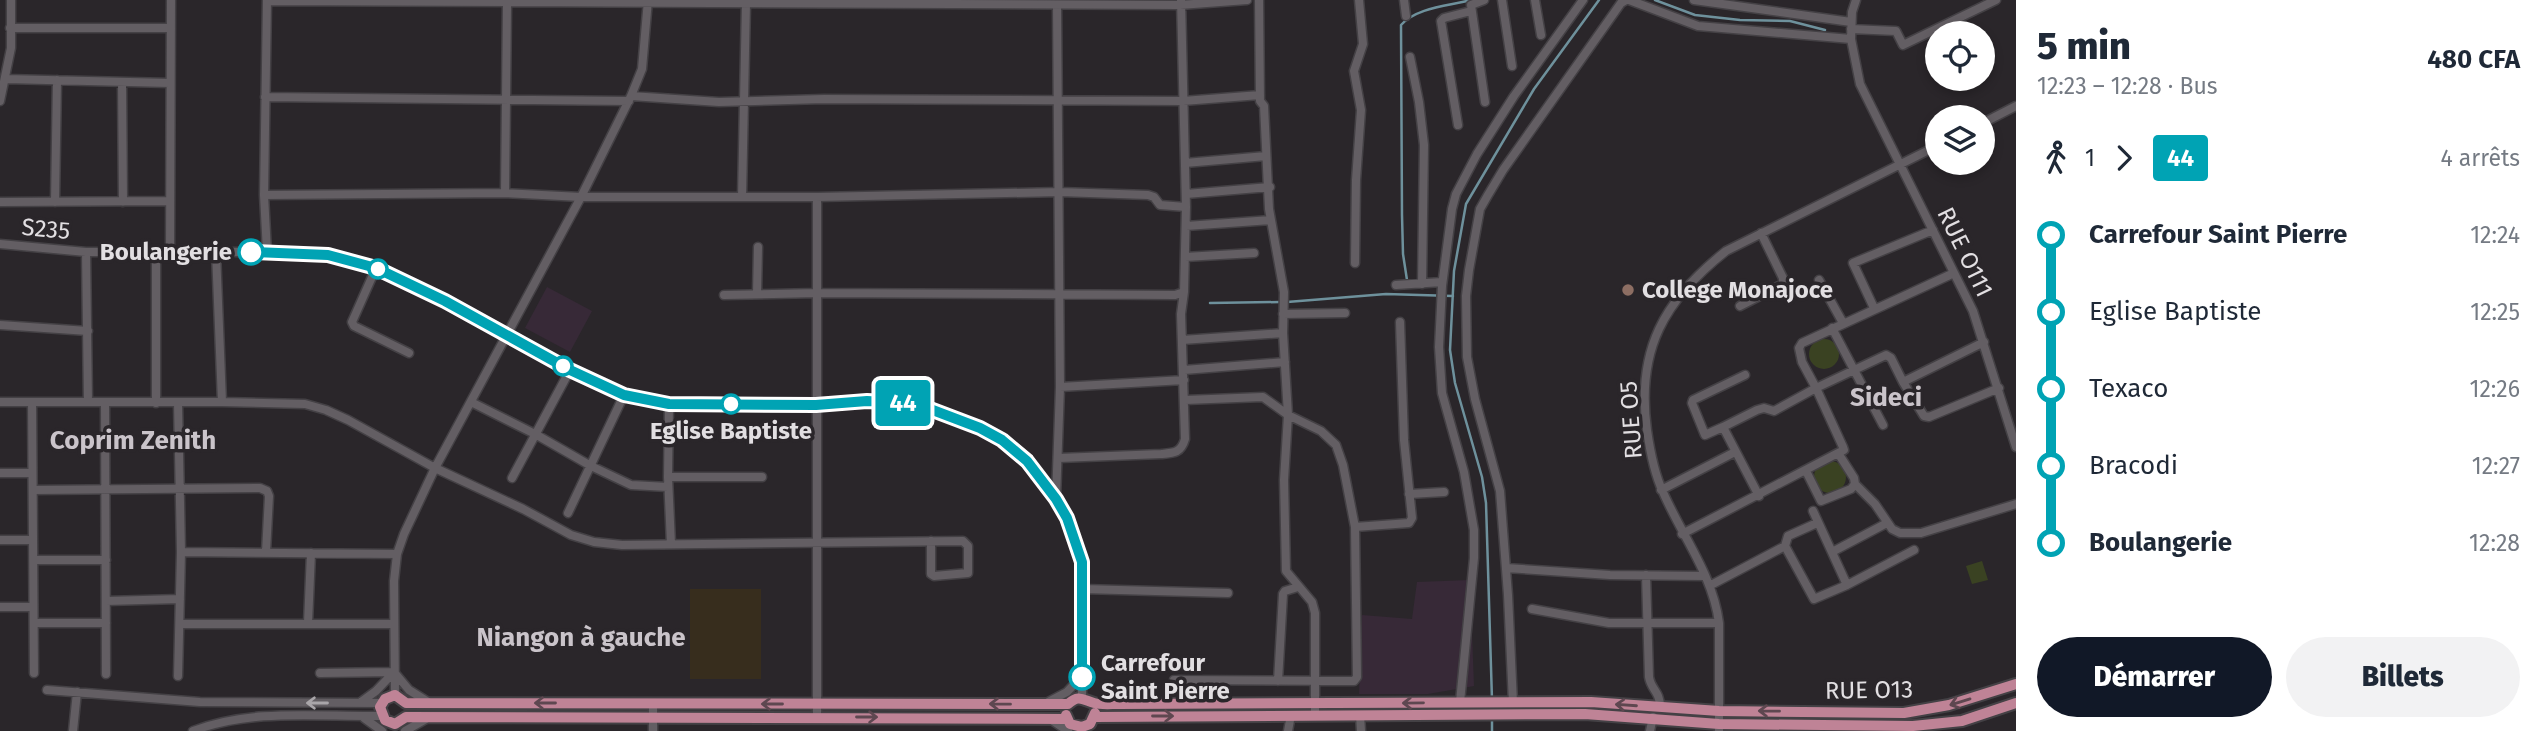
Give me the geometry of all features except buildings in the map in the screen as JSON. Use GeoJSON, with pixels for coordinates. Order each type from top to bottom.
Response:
{"type":"FeatureCollection","features":[{"type":"Feature","properties":{"kind":"main road","name":"RUE O13"},"geometry":{"type":"LineString","coordinates":[[1505,706],[1591,702],[1719,711],[1916,712],[1949,705],[2016,684]]}},
{"type":"Feature","properties":{"kind":"main road"},"geometry":{"type":"LineString","coordinates":[[1067,719],[406,717],[395,727],[381,716],[381,703],[389,696],[395,695],[406,703],[1068,704],[1077,698],[1314,710],[1360,715],[1505,706]]}},
{"type":"Feature","properties":{"kind":"main road"},"geometry":{"type":"LineString","coordinates":[[1087,700],[1095,717]]}},
{"type":"Feature","properties":{"kind":"main road"},"geometry":{"type":"LineString","coordinates":[[1095,717],[1291,715],[1314,710],[1460,702],[1481,708]]}},
{"type":"Feature","properties":{"kind":"main road"},"geometry":{"type":"LineString","coordinates":[[406,703],[406,717]]}},
{"type":"Feature","properties":{"kind":"main road","name":"RUE O13"},"geometry":{"type":"LineString","coordinates":[[1505,706],[1653,717],[1719,727],[1920,726],[1962,721],[2016,703]]}},
{"type":"Feature","properties":{"kind":"main road"},"geometry":{"type":"LineString","coordinates":[[1068,704],[1067,719],[1081,729],[1095,717]]}},
{"type":"Feature","properties":{"kind":"street"},"geometry":{"type":"LineString","coordinates":[[0,101],[11,48],[10,0]]}},
{"type":"Feature","properties":{"kind":"street"},"geometry":{"type":"LineString","coordinates":[[170,252],[171,0]]}},
{"type":"Feature","properties":{"kind":"street"},"geometry":{"type":"LineString","coordinates":[[267,252],[264,195],[267,0],[507,4],[648,1],[1057,5],[1247,0]]}},
{"type":"Feature","properties":{"kind":"street"},"geometry":{"type":"LineString","coordinates":[[1259,0],[1260,101],[1264,106],[1271,220],[1284,305],[1283,333],[1289,415],[1284,480],[1286,571],[1312,601],[1315,613],[1314,710]]}},
{"type":"Feature","properties":{"kind":"street"},"geometry":{"type":"LineString","coordinates":[[1355,263],[1356,180],[1361,110],[1354,71],[1363,44],[1359,0]]}},
{"type":"Feature","properties":{"kind":"street"},"geometry":{"type":"LineString","coordinates":[[1404,0],[1406,16]]}},
{"type":"Feature","properties":{"kind":"street"},"geometry":{"type":"LineString","coordinates":[[1484,0],[1473,2],[1471,11],[1485,102]]}},
{"type":"Feature","properties":{"kind":"street"},"geometry":{"type":"LineString","coordinates":[[1502,0],[1513,66]]}},
{"type":"Feature","properties":{"kind":"street"},"geometry":{"type":"LineString","coordinates":[[1535,0],[1541,36]]}},
{"type":"Feature","properties":{"kind":"street"},"geometry":{"type":"LineString","coordinates":[[1505,706],[1506,568],[1500,491],[1475,399],[1467,357],[1465,296],[1480,209],[1503,170],[1621,3],[1628,0],[1698,26],[1851,39]]}},
{"type":"Feature","properties":{"kind":"street"},"geometry":{"type":"LineString","coordinates":[[1694,0],[1896,31],[1903,45],[1996,0]]}},
{"type":"Feature","properties":{"kind":"street","name":"RUE O111"},"geometry":{"type":"LineString","coordinates":[[1856,0],[1851,39],[1860,84],[1973,311],[2016,447]]}},
{"type":"Feature","properties":{"kind":"street"},"geometry":{"type":"LineString","coordinates":[[395,695],[393,624],[397,554],[411,516],[435,468],[582,197],[630,98],[642,69],[648,1]]}},
{"type":"Feature","properties":{"kind":"street"},"geometry":{"type":"LineString","coordinates":[[1460,702],[1474,558],[1474,530],[1464,472],[1442,393],[1439,347],[1446,248],[1456,194],[1514,96],[1578,2]]}},
{"type":"Feature","properties":{"kind":"street"},"geometry":{"type":"LineString","coordinates":[[742,197],[746,3]]}},
{"type":"Feature","properties":{"kind":"street"},"geometry":{"type":"LineString","coordinates":[[1059,458],[1177,452],[1185,439],[1181,314],[1186,194],[1181,3]]}},
{"type":"Feature","properties":{"kind":"street"},"geometry":{"type":"LineString","coordinates":[[505,193],[507,4]]}},
{"type":"Feature","properties":{"kind":"street"},"geometry":{"type":"LineString","coordinates":[[1056,499],[1060,387],[1057,5]]}},
{"type":"Feature","properties":{"kind":"street"},"geometry":{"type":"LineString","coordinates":[[1458,125],[1441,21],[1471,11]]}},
{"type":"Feature","properties":{"kind":"street"},"geometry":{"type":"LineString","coordinates":[[10,28],[171,28]]}},
{"type":"Feature","properties":{"kind":"street"},"geometry":{"type":"LineString","coordinates":[[1410,57],[1424,145],[1422,284]]}},
{"type":"Feature","properties":{"kind":"street"},"geometry":{"type":"LineString","coordinates":[[6,79],[170,83]]}},
{"type":"Feature","properties":{"kind":"street"},"geometry":{"type":"LineString","coordinates":[[55,202],[57,80]]}},
{"type":"Feature","properties":{"kind":"street"},"geometry":{"type":"LineString","coordinates":[[122,82],[123,202]]}},
{"type":"Feature","properties":{"kind":"street"},"geometry":{"type":"LineString","coordinates":[[265,97],[630,98],[696,101],[1183,101],[1260,94]]}},
{"type":"Feature","properties":{"kind":"street"},"geometry":{"type":"LineString","coordinates":[[1995,117],[2016,106]]}},
{"type":"Feature","properties":{"kind":"street","name":"RUE O5"},"geometry":{"type":"LineString","coordinates":[[1719,727],[1719,623],[1711,585],[1661,490],[1650,448],[1645,396],[1647,368],[1658,330],[1673,303],[1697,274],[1726,251],[1925,152]]}},
{"type":"Feature","properties":{"kind":"street"},"geometry":{"type":"LineString","coordinates":[[1185,163],[1266,156]]}},
{"type":"Feature","properties":{"kind":"street"},"geometry":{"type":"LineString","coordinates":[[1186,194],[1270,187]]}},
{"type":"Feature","properties":{"kind":"street"},"geometry":{"type":"LineString","coordinates":[[264,195],[505,193],[582,197],[817,197],[1060,192],[1149,195],[1160,205],[1186,207]]}},
{"type":"Feature","properties":{"kind":"street"},"geometry":{"type":"LineString","coordinates":[[817,197],[817,717]]}},
{"type":"Feature","properties":{"kind":"street"},"geometry":{"type":"LineString","coordinates":[[0,202],[170,201]]}},
{"type":"Feature","properties":{"kind":"street"},"geometry":{"type":"LineString","coordinates":[[1186,226],[1271,220]]}},
{"type":"Feature","properties":{"kind":"street"},"geometry":{"type":"LineString","coordinates":[[1874,308],[1853,263],[1933,230]]}},
{"type":"Feature","properties":{"kind":"street"},"geometry":{"type":"LineString","coordinates":[[1741,306],[1783,284],[1783,278],[1761,233]]}},
{"type":"Feature","properties":{"kind":"street","name":"S235"},"geometry":{"type":"LineString","coordinates":[[0,244],[86,252],[216,251],[328,255],[376,268],[509,334],[570,370],[624,395],[669,404],[816,405],[867,401],[903,403],[957,418],[1002,440],[1027,461],[1067,518],[1082,562],[1082,677],[1087,700]]}},
{"type":"Feature","properties":{"kind":"street"},"geometry":{"type":"LineString","coordinates":[[757,294],[758,247]]}},
{"type":"Feature","properties":{"kind":"street"},"geometry":{"type":"LineString","coordinates":[[216,251],[222,402]]}},
{"type":"Feature","properties":{"kind":"street"},"geometry":{"type":"LineString","coordinates":[[86,252],[88,401]]}},
{"type":"Feature","properties":{"kind":"street"},"geometry":{"type":"LineString","coordinates":[[156,252],[156,403]]}},
{"type":"Feature","properties":{"kind":"street"},"geometry":{"type":"LineString","coordinates":[[1185,257],[1254,253]]}},
{"type":"Feature","properties":{"kind":"street"},"geometry":{"type":"LineString","coordinates":[[376,268],[352,322],[354,326],[408,354]]}},
{"type":"Feature","properties":{"kind":"street"},"geometry":{"type":"LineString","coordinates":[[1682,534],[1844,450],[1802,362],[1799,348],[1802,343],[1954,273]]}},
{"type":"Feature","properties":{"kind":"street"},"geometry":{"type":"LineString","coordinates":[[1819,280],[1843,323]]}},
{"type":"Feature","properties":{"kind":"street"},"geometry":{"type":"LineString","coordinates":[[1396,285],[1442,284]]}},
{"type":"Feature","properties":{"kind":"street"},"geometry":{"type":"LineString","coordinates":[[724,295],[1175,295],[1184,292]]}},
{"type":"Feature","properties":{"kind":"street"},"geometry":{"type":"LineString","coordinates":[[1284,305],[1345,313]]}},
{"type":"Feature","properties":{"kind":"street"},"geometry":{"type":"LineString","coordinates":[[1355,527],[1409,523],[1412,518],[1403,429],[1400,322]]}},
{"type":"Feature","properties":{"kind":"street"},"geometry":{"type":"LineString","coordinates":[[0,324],[88,331]]}},
{"type":"Feature","properties":{"kind":"street"},"geometry":{"type":"LineString","coordinates":[[1832,328],[1883,425]]}},
{"type":"Feature","properties":{"kind":"street"},"geometry":{"type":"LineString","coordinates":[[1182,340],[1283,333]]}},
{"type":"Feature","properties":{"kind":"street"},"geometry":{"type":"LineString","coordinates":[[1903,382],[1984,342]]}},
{"type":"Feature","properties":{"kind":"street"},"geometry":{"type":"LineString","coordinates":[[1745,375],[1692,403],[1705,435],[1757,410],[1763,408],[1774,411],[1816,388],[1889,356],[1924,416],[1929,417],[1999,388]]}},
{"type":"Feature","properties":{"kind":"street"},"geometry":{"type":"LineString","coordinates":[[1184,370],[1285,362]]}},
{"type":"Feature","properties":{"kind":"street"},"geometry":{"type":"LineString","coordinates":[[512,478],[570,370]]}},
{"type":"Feature","properties":{"kind":"street"},"geometry":{"type":"LineString","coordinates":[[1060,387],[1184,380]]}},
{"type":"Feature","properties":{"kind":"street"},"geometry":{"type":"LineString","coordinates":[[568,513],[624,395]]}},
{"type":"Feature","properties":{"kind":"street"},"geometry":{"type":"LineString","coordinates":[[1174,680],[1356,679],[1355,527],[1343,465],[1336,445],[1321,430],[1289,415],[1268,399],[1256,396],[1185,400]]}},
{"type":"Feature","properties":{"kind":"street"},"geometry":{"type":"LineString","coordinates":[[0,402],[305,404],[326,410],[435,468],[583,540],[622,545],[931,541],[966,542],[968,573],[934,576],[930,574],[931,541]]}},
{"type":"Feature","properties":{"kind":"street"},"geometry":{"type":"LineString","coordinates":[[32,402],[34,673]]}},
{"type":"Feature","properties":{"kind":"street"},"geometry":{"type":"LineString","coordinates":[[105,402],[106,674]]}},
{"type":"Feature","properties":{"kind":"street"},"geometry":{"type":"LineString","coordinates":[[471,402],[535,434],[591,467],[631,485],[762,477]]}},
{"type":"Feature","properties":{"kind":"street"},"geometry":{"type":"LineString","coordinates":[[178,403],[181,552],[178,676]]}},
{"type":"Feature","properties":{"kind":"street"},"geometry":{"type":"LineString","coordinates":[[669,404],[668,482],[671,544]]}},
{"type":"Feature","properties":{"kind":"street"},"geometry":{"type":"LineString","coordinates":[[1723,427],[1759,496]]}},
{"type":"Feature","properties":{"kind":"street"},"geometry":{"type":"LineString","coordinates":[[1661,490],[1735,452]]}},
{"type":"Feature","properties":{"kind":"street"},"geometry":{"type":"LineString","coordinates":[[1838,453],[1855,484],[1875,503],[1892,530],[1900,533],[1921,533],[2016,504]]}},
{"type":"Feature","properties":{"kind":"street"},"geometry":{"type":"LineString","coordinates":[[1806,471],[1821,501],[1851,489],[1855,484]]}},
{"type":"Feature","properties":{"kind":"street"},"geometry":{"type":"LineString","coordinates":[[0,473],[32,473]]}},
{"type":"Feature","properties":{"kind":"street"},"geometry":{"type":"LineString","coordinates":[[33,491],[260,488],[267,491],[266,552]]}},
{"type":"Feature","properties":{"kind":"street"},"geometry":{"type":"LineString","coordinates":[[1409,494],[1444,492]]}},
{"type":"Feature","properties":{"kind":"street"},"geometry":{"type":"LineString","coordinates":[[1813,511],[1847,585]]}},
{"type":"Feature","properties":{"kind":"street"},"geometry":{"type":"LineString","coordinates":[[1711,585],[1784,546],[1788,536],[1818,523]]}},
{"type":"Feature","properties":{"kind":"street"},"geometry":{"type":"LineString","coordinates":[[1832,552],[1887,523]]}},
{"type":"Feature","properties":{"kind":"street"},"geometry":{"type":"LineString","coordinates":[[0,540],[33,540]]}},
{"type":"Feature","properties":{"kind":"street"},"geometry":{"type":"LineString","coordinates":[[1784,546],[1814,599],[1914,550]]}},
{"type":"Feature","properties":{"kind":"street"},"geometry":{"type":"LineString","coordinates":[[181,552],[397,554]]}},
{"type":"Feature","properties":{"kind":"street"},"geometry":{"type":"LineString","coordinates":[[308,623],[311,553]]}},
{"type":"Feature","properties":{"kind":"street"},"geometry":{"type":"LineString","coordinates":[[34,560],[106,560]]}},
{"type":"Feature","properties":{"kind":"street"},"geometry":{"type":"LineString","coordinates":[[1506,568],[1577,573],[1705,576]]}},
{"type":"Feature","properties":{"kind":"street"},"geometry":{"type":"LineString","coordinates":[[1646,575],[1650,682],[1658,693],[1660,707]]}},
{"type":"Feature","properties":{"kind":"street"},"geometry":{"type":"LineString","coordinates":[[1278,681],[1283,594],[1285,590],[1298,587]]}},
{"type":"Feature","properties":{"kind":"street"},"geometry":{"type":"LineString","coordinates":[[1083,589],[1228,593]]}},
{"type":"Feature","properties":{"kind":"street"},"geometry":{"type":"LineString","coordinates":[[106,601],[180,599]]}},
{"type":"Feature","properties":{"kind":"street"},"geometry":{"type":"LineString","coordinates":[[0,607],[33,607]]}},
{"type":"Feature","properties":{"kind":"street"},"geometry":{"type":"LineString","coordinates":[[1532,609],[1609,623],[1719,623]]}},
{"type":"Feature","properties":{"kind":"street"},"geometry":{"type":"LineString","coordinates":[[33,623],[106,623]]}},
{"type":"Feature","properties":{"kind":"street"},"geometry":{"type":"LineString","coordinates":[[180,624],[393,624]]}},
{"type":"Feature","properties":{"kind":"street"},"geometry":{"type":"LineString","coordinates":[[320,673],[394,672]]}},
{"type":"Feature","properties":{"kind":"street"},"geometry":{"type":"LineString","coordinates":[[394,672],[408,690],[430,703]]}},
{"type":"Feature","properties":{"kind":"street"},"geometry":{"type":"LineString","coordinates":[[359,704],[394,672]]}},
{"type":"Feature","properties":{"kind":"street"},"geometry":{"type":"LineString","coordinates":[[1041,704],[1067,692],[1082,677]]}},
{"type":"Feature","properties":{"kind":"street"},"geometry":{"type":"LineString","coordinates":[[1211,681],[1211,704]]}},
{"type":"Feature","properties":{"kind":"street"},"geometry":{"type":"LineString","coordinates":[[47,690],[200,702],[381,703]]}},
{"type":"Feature","properties":{"kind":"street"},"geometry":{"type":"LineString","coordinates":[[73,731],[77,692]]}},
{"type":"Feature","properties":{"kind":"street"},"geometry":{"type":"LineString","coordinates":[[254,704],[254,717]]}},
{"type":"Feature","properties":{"kind":"street"},"geometry":{"type":"LineString","coordinates":[[653,704],[653,731]]}},
{"type":"Feature","properties":{"kind":"street"},"geometry":{"type":"LineString","coordinates":[[1288,731],[1291,715]]}},
{"type":"Feature","properties":{"kind":"street"},"geometry":{"type":"LineString","coordinates":[[1360,715],[1361,731]]}},
{"type":"Feature","properties":{"kind":"street"},"geometry":{"type":"LineString","coordinates":[[193,731],[225,720],[254,717],[381,716]]}},
{"type":"Feature","properties":{"kind":"street"},"geometry":{"type":"LineString","coordinates":[[362,717],[382,731]]}},
{"type":"Feature","properties":{"kind":"street"},"geometry":{"type":"LineString","coordinates":[[405,731],[431,717]]}},
{"type":"Feature","properties":{"kind":"street"},"geometry":{"type":"LineString","coordinates":[[1650,731],[1653,717]]}},
{"type":"Feature","properties":{"kind":"street"},"geometry":{"type":"LineString","coordinates":[[1050,719],[1068,731]]}},
{"type":"Feature","properties":{"kind":"shaded area"},"geometry":{"type":"Polygon","coordinates":[[[547,287],[592,311],[570,352],[525,328],[547,287]]]}},
{"type":"Feature","properties":{"kind":"shaded area"},"geometry":{"type":"Polygon","coordinates":[[[1470,580],[1474,686],[1428,694],[1359,694],[1362,615],[1412,619],[1417,582],[1470,580]]]}},
{"type":"Feature","properties":{"kind":"shaded area"},"geometry":{"type":"Polygon","coordinates":[[[690,589],[761,589],[761,679],[690,679],[690,589]]]}},
{"type":"Feature","properties":{"kind":"green space"},"geometry":{"type":"Polygon","coordinates":[[[1824,339],[1835,343],[1839,354],[1835,365],[1824,369],[1813,365],[1809,354],[1813,343],[1824,339]]]}},
{"type":"Feature","properties":{"kind":"green space"},"geometry":{"type":"Polygon","coordinates":[[[1830,461],[1842,465],[1846,477],[1842,489],[1830,493],[1818,489],[1814,477],[1818,465],[1830,461]]]}},
{"type":"Feature","properties":{"kind":"green space"},"geometry":{"type":"Polygon","coordinates":[[[1982,561],[1988,580],[1972,584],[1966,566],[1982,561]]]}},
{"type":"Feature","properties":{"kind":"waterway"},"geometry":{"type":"LineString","coordinates":[[1407,280],[1402,215],[1401,25],[1424,11],[1471,0]]}},
{"type":"Feature","properties":{"kind":"waterway"},"geometry":{"type":"LineString","coordinates":[[1492,700],[1486,503],[1482,477],[1455,383],[1450,350],[1454,271],[1466,204],[1534,89],[1599,0]]}},
{"type":"Feature","properties":{"kind":"waterway"},"geometry":{"type":"LineString","coordinates":[[1655,0],[1695,15],[1740,20],[1790,21],[1825,30]]}},
{"type":"Feature","properties":{"kind":"waterway"},"geometry":{"type":"LineString","coordinates":[[1287,302],[1386,294],[1453,296]]}},
{"type":"Feature","properties":{"kind":"waterway"},"geometry":{"type":"LineString","coordinates":[[1210,303],[1280,302]]}},
{"type":"Feature","properties":{"kind":"waterway"},"geometry":{"type":"LineString","coordinates":[[1492,717],[1492,731]]}},
{"type":"Feature","properties":{"kind":"bus line","name":"44"},"geometry":{"type":"LineString","coordinates":[[251,252],[328,255],[376,268],[509,334],[570,370],[624,395],[669,404],[816,405],[867,401],[903,403],[930,409],[980,428],[1002,440],[1027,461],[1067,518],[1082,562],[1082,677]]}},
{"type":"Feature","properties":{"kind":"place","name":"Boulangerie"},"geometry":{"type":"Point","coordinates":[251,252]}},
{"type":"Feature","properties":{"kind":"place","name":"College Monajoce"},"geometry":{"type":"Point","coordinates":[1628,290]}},
{"type":"Feature","properties":{"kind":"place","name":"Eglise Baptiste"},"geometry":{"type":"Point","coordinates":[731,404]}},
{"type":"Feature","properties":{"kind":"place","name":"Carrefour Saint Pierre"},"geometry":{"type":"Point","coordinates":[1082,677]}},
{"type":"Feature","properties":{"kind":"district","name":"Sideci"},"geometry":{"type":"Point","coordinates":[1886,397]}},
{"type":"Feature","properties":{"kind":"district","name":"Coprim Zenith"},"geometry":{"type":"Point","coordinates":[133,440]}},
{"type":"Feature","properties":{"kind":"district","name":"Niangon à gauche"},"geometry":{"type":"Point","coordinates":[581,637]}}]}
